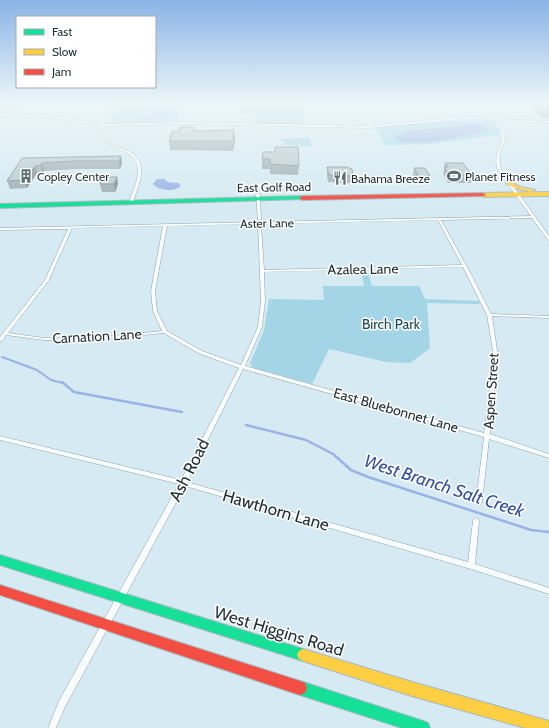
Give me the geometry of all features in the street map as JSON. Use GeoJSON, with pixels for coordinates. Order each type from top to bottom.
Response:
{"type":"FeatureCollection","features":[{"type":"Feature","properties":{"kind":"main road"},"geometry":{"type":"LineString","coordinates":[[509,183],[519,188],[533,190]]}},
{"type":"Feature","properties":{"kind":"main road","name":"East Golf Road"},"geometry":{"type":"LineString","coordinates":[[515,193],[533,190],[549,190]]}},
{"type":"Feature","properties":{"kind":"main road","name":"East Golf Road"},"geometry":{"type":"LineString","coordinates":[[0,201],[515,193],[549,194]]}},
{"type":"Feature","properties":{"kind":"main road","name":"East Golf Road"},"geometry":{"type":"LineString","coordinates":[[0,206],[132,199]]}},
{"type":"Feature","properties":{"kind":"main road","name":"West Higgins Road"},"geometry":{"type":"LineString","coordinates":[[0,560],[412,689],[549,728]]}},
{"type":"Feature","properties":{"kind":"main road"},"geometry":{"type":"LineString","coordinates":[[0,590],[423,728]]}},
{"type":"Feature","properties":{"kind":"street"},"geometry":{"type":"LineString","coordinates":[[101,137],[133,154],[138,160],[140,174],[132,199]]}},
{"type":"Feature","properties":{"kind":"street"},"geometry":{"type":"LineString","coordinates":[[504,137],[497,156],[498,164],[515,193],[549,239]]}},
{"type":"Feature","properties":{"kind":"street","name":"Ash Road"},"geometry":{"type":"LineString","coordinates":[[52,728],[62,704],[183,483],[242,367],[260,327],[263,301],[258,223],[258,197]]}},
{"type":"Feature","properties":{"kind":"street","name":"Aster Lane"},"geometry":{"type":"LineString","coordinates":[[0,229],[534,217]]}},
{"type":"Feature","properties":{"kind":"street","name":"Aspen Street"},"geometry":{"type":"LineString","coordinates":[[438,219],[489,315],[496,357],[488,436],[479,502]]}},
{"type":"Feature","properties":{"kind":"street"},"geometry":{"type":"LineString","coordinates":[[165,225],[153,292],[155,311],[165,332]]}},
{"type":"Feature","properties":{"kind":"street"},"geometry":{"type":"LineString","coordinates":[[0,340],[47,280],[71,227]]}},
{"type":"Feature","properties":{"kind":"street","name":"Azalea Lane"},"geometry":{"type":"LineString","coordinates":[[262,271],[464,266]]}},
{"type":"Feature","properties":{"kind":"street"},"geometry":{"type":"LineString","coordinates":[[489,315],[549,317]]}},
{"type":"Feature","properties":{"kind":"street","name":"Carnation Lane"},"geometry":{"type":"LineString","coordinates":[[6,334],[44,339],[83,340],[165,332]]}},
{"type":"Feature","properties":{"kind":"street","name":"East Bluebonnet Lane"},"geometry":{"type":"LineString","coordinates":[[165,332],[200,352],[242,367],[488,436],[549,456]]}},
{"type":"Feature","properties":{"kind":"street","name":"Hawthorn Lane"},"geometry":{"type":"LineString","coordinates":[[0,438],[183,483],[471,566],[549,591]]}},
{"type":"Feature","properties":{"kind":"street"},"geometry":{"type":"LineString","coordinates":[[471,566],[476,521]]}},
{"type":"Feature","properties":{"kind":"green space"},"geometry":{"type":"Polygon","coordinates":[[[381,137],[483,137],[430,144],[386,145],[381,137]]]}},
{"type":"Feature","properties":{"kind":"green space"},"geometry":{"type":"Polygon","coordinates":[[[309,138],[311,146],[284,145],[285,142],[278,139],[309,138]]]}},
{"type":"Feature","properties":{"kind":"green space","name":"Birch Park"},"geometry":{"type":"Polygon","coordinates":[[[361,270],[367,270],[372,286],[419,286],[425,299],[479,301],[480,304],[427,303],[430,348],[410,363],[386,362],[329,349],[312,384],[253,368],[250,363],[264,330],[269,299],[324,300],[323,286],[364,286],[361,270]]]}},
{"type":"Feature","properties":{"kind":"shaded area"},"geometry":{"type":"Polygon","coordinates":[[[395,137],[459,137],[425,142],[401,141],[395,137]]]}},
{"type":"Feature","properties":{"kind":"shaded area"},"geometry":{"type":"Polygon","coordinates":[[[157,179],[165,179],[167,182],[178,183],[181,186],[171,190],[162,189],[153,184],[157,179]]]}},
{"type":"Feature","properties":{"kind":"building"},"geometry":{"type":"Polygon","coordinates":[[[170,137],[233,137],[233,141],[169,141],[170,137]]]}},
{"type":"Feature","properties":{"kind":"building"},"geometry":{"type":"Polygon","coordinates":[[[275,147],[298,147],[299,166],[270,164],[270,159],[262,159],[263,152],[275,152],[275,147]]]}},
{"type":"Feature","properties":{"kind":"building"},"geometry":{"type":"Polygon","coordinates":[[[121,156],[119,161],[42,163],[41,165],[35,166],[25,180],[7,181],[22,158],[121,156]]]}},
{"type":"Feature","properties":{"kind":"building"},"geometry":{"type":"Polygon","coordinates":[[[445,163],[463,163],[472,175],[449,175],[444,167],[448,167],[445,163]]]}},
{"type":"Feature","properties":{"kind":"building"},"geometry":{"type":"Polygon","coordinates":[[[327,167],[346,167],[352,169],[353,176],[329,175],[327,167]]]}},
{"type":"Feature","properties":{"kind":"building"},"geometry":{"type":"Polygon","coordinates":[[[414,168],[425,168],[430,176],[419,177],[414,168]]]}},
{"type":"Feature","properties":{"kind":"building"},"geometry":{"type":"Polygon","coordinates":[[[103,177],[117,177],[114,184],[100,184],[103,177]]]}},
{"type":"Feature","properties":{"kind":"waterway","name":"West Branch Salt Creek"},"geometry":{"type":"LineString","coordinates":[[2,357],[37,370],[51,380],[63,383]]}},
{"type":"Feature","properties":{"kind":"waterway","name":"West Branch Salt Creek"},"geometry":{"type":"LineString","coordinates":[[62,382],[74,392],[182,412]]}},
{"type":"Feature","properties":{"kind":"waterway","name":"West Branch Salt Creek"},"geometry":{"type":"LineString","coordinates":[[246,425],[306,440],[333,454],[351,470],[368,477],[531,530],[549,532]]}},
{"type":"Feature","properties":{"kind":"traffic: fast"},"geometry":{"type":"LineString","coordinates":[[0,206],[302,198]]}},
{"type":"Feature","properties":{"kind":"traffic: fast"},"geometry":{"type":"LineString","coordinates":[[0,560],[303,655]]}},
{"type":"Feature","properties":{"kind":"traffic: fast"},"geometry":{"type":"LineString","coordinates":[[300,688],[423,728]]}},
{"type":"Feature","properties":{"kind":"traffic: slow"},"geometry":{"type":"LineString","coordinates":[[509,183],[519,188],[532,190]]}},
{"type":"Feature","properties":{"kind":"traffic: slow"},"geometry":{"type":"LineString","coordinates":[[483,195],[549,194]]}},
{"type":"Feature","properties":{"kind":"traffic: slow"},"geometry":{"type":"LineString","coordinates":[[303,655],[412,689],[549,728]]}},
{"type":"Feature","properties":{"kind":"traffic: jam"},"geometry":{"type":"LineString","coordinates":[[302,198],[483,195]]}},
{"type":"Feature","properties":{"kind":"traffic: jam"},"geometry":{"type":"LineString","coordinates":[[0,590],[300,688]]}},
{"type":"Feature","properties":{"kind":"place","name":"Copley Center"},"geometry":{"type":"Point","coordinates":[26,176]}},
{"type":"Feature","properties":{"kind":"place","name":"Planet Fitness"},"geometry":{"type":"Point","coordinates":[454,176]}},
{"type":"Feature","properties":{"kind":"place","name":"Bahama Breeze"},"geometry":{"type":"Point","coordinates":[340,178]}}]}
